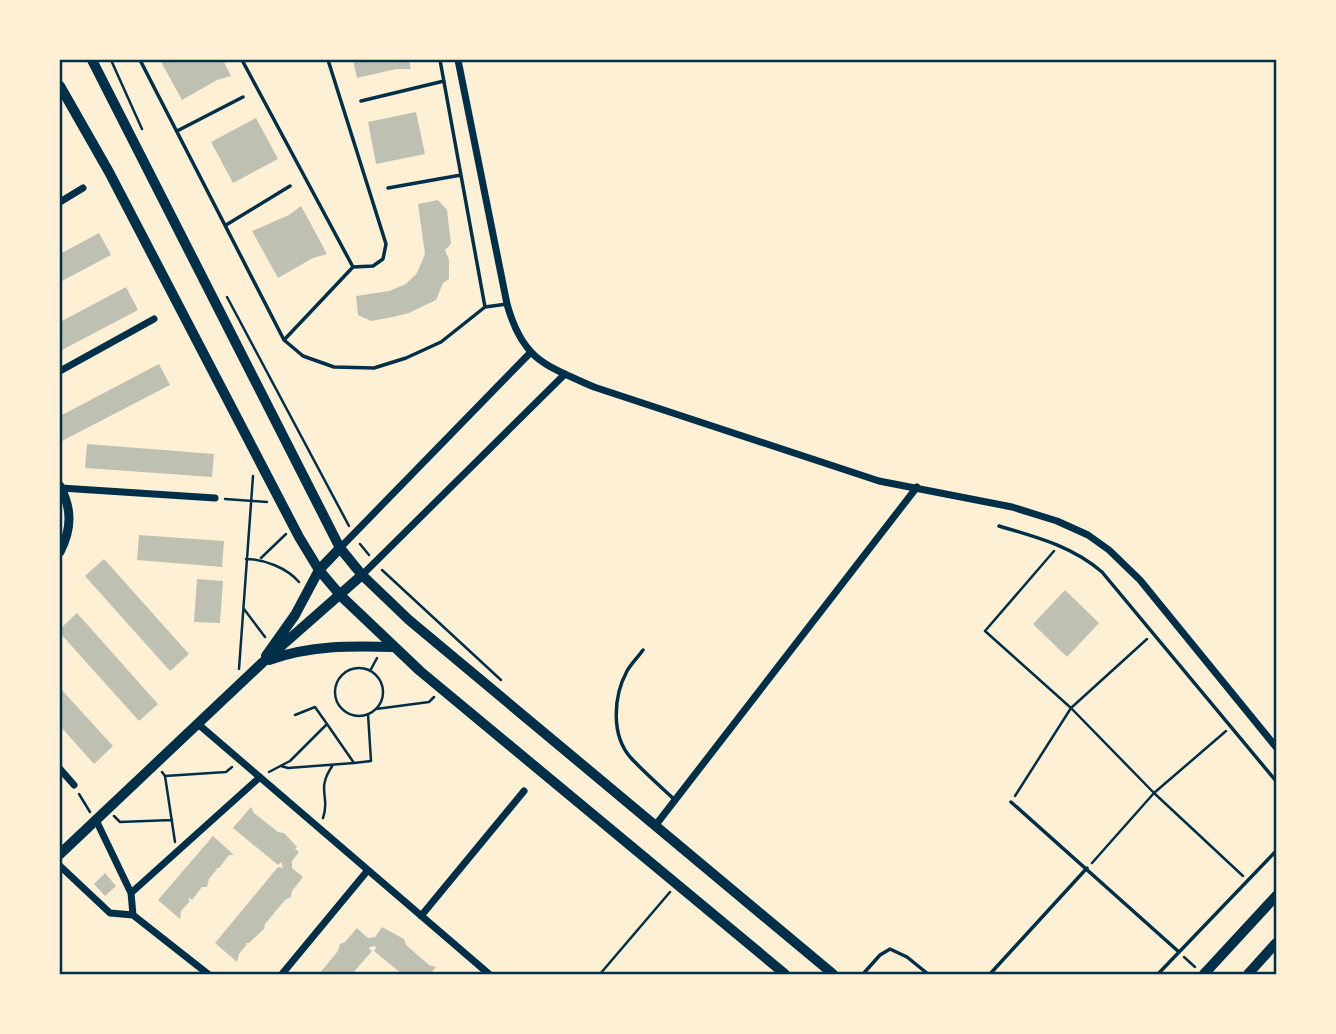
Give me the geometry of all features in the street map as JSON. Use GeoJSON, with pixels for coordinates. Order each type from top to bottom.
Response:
{"type":"FeatureCollection","features":[{"type":"Feature","properties":{"kind":"main road"},"geometry":{"type":"LineString","coordinates":[[92,60],[340,548],[362,575],[436,642],[833,975]]}},
{"type":"Feature","properties":{"kind":"main road"},"geometry":{"type":"LineString","coordinates":[[60,86],[109,172],[318,570],[341,596],[442,690],[785,975]]}},
{"type":"Feature","properties":{"kind":"main road"},"geometry":{"type":"LineString","coordinates":[[262,663],[307,593],[318,570],[340,548]]}},
{"type":"Feature","properties":{"kind":"main road"},"geometry":{"type":"LineString","coordinates":[[60,854],[262,663],[362,575]]}},
{"type":"Feature","properties":{"kind":"main road"},"geometry":{"type":"LineString","coordinates":[[262,663],[293,651],[315,647],[394,647]]}},
{"type":"Feature","properties":{"kind":"main road"},"geometry":{"type":"LineString","coordinates":[[1203,975],[1276,896]]}},
{"type":"Feature","properties":{"kind":"main road"},"geometry":{"type":"LineString","coordinates":[[1248,975],[1276,943]]}},
{"type":"Feature","properties":{"kind":"street"},"geometry":{"type":"LineString","coordinates":[[458,60],[507,304],[518,337],[530,353],[565,374],[594,387],[879,481],[1035,513],[1074,528],[1097,541],[1140,580],[1276,747]]}},
{"type":"Feature","properties":{"kind":"street"},"geometry":{"type":"LineString","coordinates":[[60,202],[83,188]]}},
{"type":"Feature","properties":{"kind":"street"},"geometry":{"type":"LineString","coordinates":[[60,371],[155,318]]}},
{"type":"Feature","properties":{"kind":"street"},"geometry":{"type":"LineString","coordinates":[[340,548],[355,536],[530,353]]}},
{"type":"Feature","properties":{"kind":"street"},"geometry":{"type":"LineString","coordinates":[[362,575],[565,374]]}},
{"type":"Feature","properties":{"kind":"street"},"geometry":{"type":"LineString","coordinates":[[60,552],[70,522],[68,505],[60,487],[215,498]]}},
{"type":"Feature","properties":{"kind":"street"},"geometry":{"type":"LineString","coordinates":[[655,826],[917,487]]}},
{"type":"Feature","properties":{"kind":"street"},"geometry":{"type":"LineString","coordinates":[[198,724],[489,975]]}},
{"type":"Feature","properties":{"kind":"street"},"geometry":{"type":"LineString","coordinates":[[60,769],[74,785]]}},
{"type":"Feature","properties":{"kind":"street"},"geometry":{"type":"LineString","coordinates":[[131,893],[260,777]]}},
{"type":"Feature","properties":{"kind":"street"},"geometry":{"type":"LineString","coordinates":[[421,916],[524,791]]}},
{"type":"Feature","properties":{"kind":"street"},"geometry":{"type":"LineString","coordinates":[[96,820],[131,893],[133,915]]}},
{"type":"Feature","properties":{"kind":"street"},"geometry":{"type":"LineString","coordinates":[[60,866],[110,913],[133,915],[208,975]]}},
{"type":"Feature","properties":{"kind":"street"},"geometry":{"type":"LineString","coordinates":[[282,975],[368,870]]}},
{"type":"Feature","properties":{"kind":"street"},"geometry":{"type":"LineString","coordinates":[[475,975],[481,968]]}},
{"type":"Feature","properties":{"kind":"lane"},"geometry":{"type":"LineString","coordinates":[[140,60],[284,340],[303,356],[334,367],[374,368],[406,358],[441,342],[485,307],[507,304]]}},
{"type":"Feature","properties":{"kind":"lane"},"geometry":{"type":"LineString","coordinates":[[243,60],[353,267]]}},
{"type":"Feature","properties":{"kind":"lane"},"geometry":{"type":"LineString","coordinates":[[284,340],[353,267],[373,266],[383,259],[386,244],[328,60]]}},
{"type":"Feature","properties":{"kind":"lane"},"geometry":{"type":"LineString","coordinates":[[440,60],[485,307]]}},
{"type":"Feature","properties":{"kind":"lane"},"geometry":{"type":"LineString","coordinates":[[361,101],[444,81]]}},
{"type":"Feature","properties":{"kind":"lane"},"geometry":{"type":"LineString","coordinates":[[177,131],[243,97]]}},
{"type":"Feature","properties":{"kind":"lane"},"geometry":{"type":"LineString","coordinates":[[388,188],[461,175]]}},
{"type":"Feature","properties":{"kind":"lane"},"geometry":{"type":"LineString","coordinates":[[226,225],[290,186]]}},
{"type":"Feature","properties":{"kind":"lane"},"geometry":{"type":"LineString","coordinates":[[999,526],[1059,545],[1089,561],[1102,572],[1276,781]]}},
{"type":"Feature","properties":{"kind":"lane"},"geometry":{"type":"LineString","coordinates":[[643,650],[626,671],[618,697],[616,714],[620,741],[630,757],[674,800]]}},
{"type":"Feature","properties":{"kind":"lane"},"geometry":{"type":"LineString","coordinates":[[1011,802],[1179,952]]}},
{"type":"Feature","properties":{"kind":"lane"},"geometry":{"type":"LineString","coordinates":[[1158,975],[1276,851]]}},
{"type":"Feature","properties":{"kind":"lane"},"geometry":{"type":"LineString","coordinates":[[990,975],[1087,868]]}},
{"type":"Feature","properties":{"kind":"lane"},"geometry":{"type":"LineString","coordinates":[[863,975],[880,955],[890,949],[907,957],[928,975]]}},
{"type":"Feature","properties":{"kind":"path"},"geometry":{"type":"LineString","coordinates":[[111,60],[144,133]]}},
{"type":"Feature","properties":{"kind":"path"},"geometry":{"type":"LineString","coordinates":[[224,292],[355,536],[375,563],[446,632],[506,685]]}},
{"type":"Feature","properties":{"kind":"path"},"geometry":{"type":"LineString","coordinates":[[238,686],[255,453]]}},
{"type":"Feature","properties":{"kind":"path"},"geometry":{"type":"LineString","coordinates":[[215,498],[281,503]]}},
{"type":"Feature","properties":{"kind":"path"},"geometry":{"type":"LineString","coordinates":[[260,559],[294,527]]}},
{"type":"Feature","properties":{"kind":"path"},"geometry":{"type":"LineString","coordinates":[[1059,545],[985,631],[1071,708],[1154,793],[1248,881]]}},
{"type":"Feature","properties":{"kind":"path"},"geometry":{"type":"LineString","coordinates":[[246,559],[260,559],[293,576],[307,593]]}},
{"type":"Feature","properties":{"kind":"path"},"geometry":{"type":"LineString","coordinates":[[242,607],[272,645]]}},
{"type":"Feature","properties":{"kind":"path"},"geometry":{"type":"LineString","coordinates":[[1011,802],[1071,708],[1154,632]]}},
{"type":"Feature","properties":{"kind":"path"},"geometry":{"type":"LineString","coordinates":[[376,709],[383,690],[378,677],[370,671],[360,668],[347,671],[337,681],[337,701],[345,712],[351,715],[429,702],[442,690]]}},
{"type":"Feature","properties":{"kind":"path"},"geometry":{"type":"LineString","coordinates":[[295,715],[315,707],[354,763]]}},
{"type":"Feature","properties":{"kind":"path"},"geometry":{"type":"LineString","coordinates":[[281,766],[288,768],[371,761],[368,714]]}},
{"type":"Feature","properties":{"kind":"path"},"geometry":{"type":"LineString","coordinates":[[260,777],[290,761],[327,724]]}},
{"type":"Feature","properties":{"kind":"path"},"geometry":{"type":"LineString","coordinates":[[1087,868],[1154,793],[1231,726]]}},
{"type":"Feature","properties":{"kind":"path"},"geometry":{"type":"LineString","coordinates":[[166,776],[226,772],[240,760]]}},
{"type":"Feature","properties":{"kind":"path"},"geometry":{"type":"LineString","coordinates":[[155,764],[166,776],[176,852]]}},
{"type":"Feature","properties":{"kind":"path"},"geometry":{"type":"LineString","coordinates":[[319,828],[326,810],[324,781],[334,764]]}},
{"type":"Feature","properties":{"kind":"path"},"geometry":{"type":"LineString","coordinates":[[74,785],[96,820]]}},
{"type":"Feature","properties":{"kind":"path"},"geometry":{"type":"LineString","coordinates":[[107,809],[120,822],[172,820]]}},
{"type":"Feature","properties":{"kind":"path"},"geometry":{"type":"LineString","coordinates":[[600,975],[676,884]]}},
{"type":"Feature","properties":{"kind":"path"},"geometry":{"type":"LineString","coordinates":[[1179,952],[1203,975]]}},
{"type":"Feature","properties":{"kind":"building"},"geometry":{"type":"Polygon","coordinates":[[[160,60],[223,60],[231,76],[217,80],[182,100],[160,60]]]}},
{"type":"Feature","properties":{"kind":"building"},"geometry":{"type":"Polygon","coordinates":[[[353,60],[409,60],[411,69],[396,69],[357,78],[353,60]]]}},
{"type":"Feature","properties":{"kind":"building"},"geometry":{"type":"Polygon","coordinates":[[[416,112],[425,154],[376,164],[368,122],[416,112]]]}},
{"type":"Feature","properties":{"kind":"building"},"geometry":{"type":"Polygon","coordinates":[[[256,118],[278,159],[233,183],[211,142],[256,118]]]}},
{"type":"Feature","properties":{"kind":"building"},"geometry":{"type":"Polygon","coordinates":[[[438,200],[447,210],[451,244],[445,250],[449,260],[449,279],[443,283],[436,300],[409,313],[393,317],[371,321],[358,315],[356,296],[389,291],[406,284],[417,273],[425,254],[418,204],[438,200]]]}},
{"type":"Feature","properties":{"kind":"building"},"geometry":{"type":"Polygon","coordinates":[[[301,206],[327,254],[313,258],[278,278],[252,231],[289,215],[301,206]]]}},
{"type":"Feature","properties":{"kind":"building"},"geometry":{"type":"Polygon","coordinates":[[[99,233],[111,255],[60,282],[60,254],[99,233]]]}},
{"type":"Feature","properties":{"kind":"building"},"geometry":{"type":"Polygon","coordinates":[[[126,287],[138,310],[60,351],[60,322],[126,287]]]}},
{"type":"Feature","properties":{"kind":"building"},"geometry":{"type":"Polygon","coordinates":[[[159,364],[170,385],[60,442],[60,416],[159,364]]]}},
{"type":"Feature","properties":{"kind":"building"},"geometry":{"type":"Polygon","coordinates":[[[87,444],[214,454],[212,477],[85,468],[87,444]]]}},
{"type":"Feature","properties":{"kind":"building"},"geometry":{"type":"Polygon","coordinates":[[[139,535],[224,541],[222,567],[137,560],[139,535]]]}},
{"type":"Feature","properties":{"kind":"building"},"geometry":{"type":"Polygon","coordinates":[[[104,559],[189,654],[170,671],[85,576],[104,559]]]}},
{"type":"Feature","properties":{"kind":"building"},"geometry":{"type":"Polygon","coordinates":[[[197,579],[223,581],[220,623],[194,622],[197,579]]]}},
{"type":"Feature","properties":{"kind":"building"},"geometry":{"type":"Polygon","coordinates":[[[1065,590],[1099,623],[1067,657],[1033,624],[1065,590]]]}},
{"type":"Feature","properties":{"kind":"building"},"geometry":{"type":"Polygon","coordinates":[[[77,613],[158,704],[139,721],[60,633],[60,629],[77,613]]]}},
{"type":"Feature","properties":{"kind":"building"},"geometry":{"type":"Polygon","coordinates":[[[60,688],[113,746],[94,764],[60,726],[60,688]]]}},
{"type":"Feature","properties":{"kind":"building"},"geometry":{"type":"Polygon","coordinates":[[[251,807],[254,813],[278,832],[284,833],[297,847],[295,849],[299,852],[292,861],[292,868],[303,877],[292,891],[291,897],[285,900],[265,924],[264,929],[249,943],[245,943],[247,944],[239,954],[237,962],[215,943],[278,867],[283,868],[281,862],[278,865],[233,828],[251,807]]]}},
{"type":"Feature","properties":{"kind":"building"},"geometry":{"type":"Polygon","coordinates":[[[213,836],[234,855],[229,855],[219,868],[215,868],[217,869],[209,879],[207,887],[202,887],[192,900],[188,900],[190,901],[181,911],[180,919],[158,900],[213,836]]]}},
{"type":"Feature","properties":{"kind":"building"},"geometry":{"type":"Polygon","coordinates":[[[105,873],[116,886],[105,896],[94,884],[105,873]]]}},
{"type":"Feature","properties":{"kind":"building"},"geometry":{"type":"Polygon","coordinates":[[[382,927],[404,939],[406,945],[429,965],[436,967],[430,974],[402,974],[374,951],[375,946],[370,947],[372,951],[352,974],[319,974],[338,951],[340,944],[357,928],[368,938],[375,937],[382,927]]]}}]}
